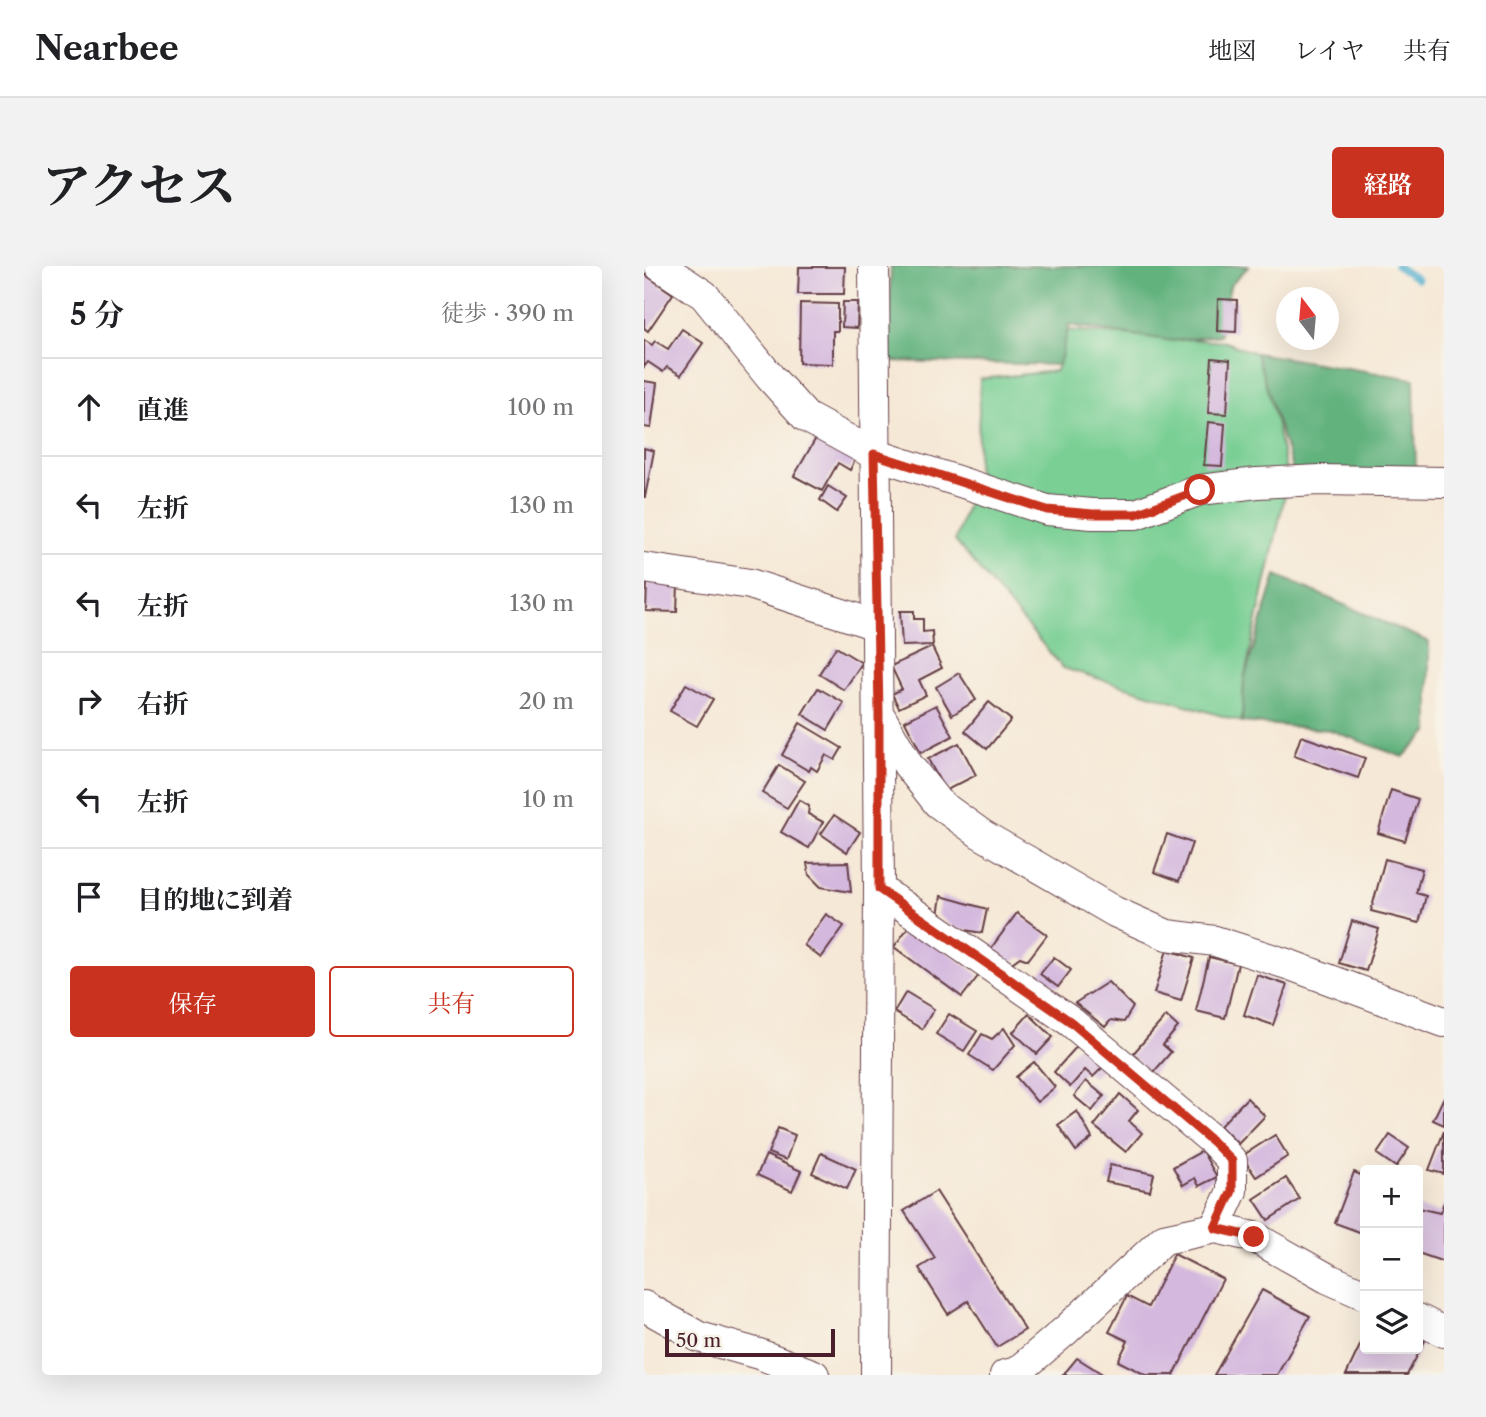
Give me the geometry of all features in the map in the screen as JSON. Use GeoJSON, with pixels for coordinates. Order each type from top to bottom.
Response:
{"type":"FeatureCollection","features":[{"type":"Feature","properties":{"kind":"street"},"geometry":{"type":"LineString","coordinates":[[660,266],[704,295],[806,417],[874,454],[1047,510],[1136,514],[1200,490],[1257,483],[1320,480],[1444,482]]}},
{"type":"Feature","properties":{"kind":"street"},"geometry":{"type":"LineString","coordinates":[[874,266],[874,454],[879,712],[876,1375]]}},
{"type":"Feature","properties":{"kind":"street"},"geometry":{"type":"LineString","coordinates":[[644,568],[750,584],[876,625]]}},
{"type":"Feature","properties":{"kind":"street"},"geometry":{"type":"LineString","coordinates":[[879,712],[908,765],[938,803],[981,834],[1115,912],[1167,934],[1215,941],[1290,965],[1444,1022]]}},
{"type":"Feature","properties":{"kind":"street"},"geometry":{"type":"LineString","coordinates":[[879,889],[1071,1022],[1232,1161],[1232,1191],[1215,1228]]}},
{"type":"Feature","properties":{"kind":"street"},"geometry":{"type":"LineString","coordinates":[[1005,1375],[1017,1372],[1164,1239],[1215,1228],[1254,1237],[1327,1278],[1360,1293]]}},
{"type":"Feature","properties":{"kind":"street"},"geometry":{"type":"LineString","coordinates":[[644,1306],[699,1337],[759,1354],[814,1375]]}},
{"type":"Feature","properties":{"kind":"street"},"geometry":{"type":"LineString","coordinates":[[1423,1322],[1444,1332]]}},
{"type":"Feature","properties":{"kind":"green space"},"geometry":{"type":"Polygon","coordinates":[[[891,266],[1249,266],[1230,286],[1220,335],[1173,341],[1069,325],[1059,365],[888,361],[891,266]]]}},
{"type":"Feature","properties":{"kind":"green space"},"geometry":{"type":"Polygon","coordinates":[[[1067,330],[1225,342],[1263,356],[1288,481],[1244,679],[1242,722],[1063,668],[955,541],[977,475],[980,379],[1056,371],[1067,330]]]}},
{"type":"Feature","properties":{"kind":"green space"},"geometry":{"type":"Polygon","coordinates":[[[1256,353],[1414,379],[1416,475],[1293,471],[1256,353]]]}},
{"type":"Feature","properties":{"kind":"green space"},"geometry":{"type":"Polygon","coordinates":[[[1276,575],[1429,642],[1429,731],[1403,757],[1330,730],[1242,722],[1244,679],[1276,575]]]}},
{"type":"Feature","properties":{"kind":"building"},"geometry":{"type":"Polygon","coordinates":[[[799,267],[845,267],[844,294],[798,294],[799,267]]]}},
{"type":"Feature","properties":{"kind":"building"},"geometry":{"type":"Polygon","coordinates":[[[644,274],[673,294],[648,331],[644,328],[644,274]]]}},
{"type":"Feature","properties":{"kind":"building"},"geometry":{"type":"Polygon","coordinates":[[[1218,299],[1237,300],[1236,332],[1217,331],[1218,299]]]}},
{"type":"Feature","properties":{"kind":"building"},"geometry":{"type":"Polygon","coordinates":[[[843,302],[858,302],[857,328],[842,327],[843,302]]]}},
{"type":"Feature","properties":{"kind":"building"},"geometry":{"type":"Polygon","coordinates":[[[800,303],[838,304],[838,331],[833,331],[833,364],[799,363],[800,303]]]}},
{"type":"Feature","properties":{"kind":"building"},"geometry":{"type":"Polygon","coordinates":[[[682,329],[703,343],[681,375],[667,367],[663,372],[648,362],[644,367],[644,340],[652,345],[655,341],[668,349],[682,329]]]}},
{"type":"Feature","properties":{"kind":"building"},"geometry":{"type":"Polygon","coordinates":[[[1212,358],[1230,360],[1227,414],[1208,413],[1212,358]]]}},
{"type":"Feature","properties":{"kind":"building"},"geometry":{"type":"Polygon","coordinates":[[[644,381],[657,383],[651,428],[644,427],[644,381]]]}},
{"type":"Feature","properties":{"kind":"building"},"geometry":{"type":"Polygon","coordinates":[[[1208,422],[1225,424],[1222,466],[1204,465],[1208,422]]]}},
{"type":"Feature","properties":{"kind":"building"},"geometry":{"type":"Polygon","coordinates":[[[816,438],[855,460],[850,470],[838,463],[822,491],[794,476],[816,438]]]}},
{"type":"Feature","properties":{"kind":"building"},"geometry":{"type":"Polygon","coordinates":[[[644,448],[654,451],[645,497],[644,497],[644,448]]]}},
{"type":"Feature","properties":{"kind":"building"},"geometry":{"type":"Polygon","coordinates":[[[828,486],[847,498],[837,512],[820,500],[828,486]]]}},
{"type":"Feature","properties":{"kind":"building"},"geometry":{"type":"Polygon","coordinates":[[[647,583],[678,583],[677,612],[646,611],[647,583]]]}},
{"type":"Feature","properties":{"kind":"building"},"geometry":{"type":"Polygon","coordinates":[[[900,611],[914,611],[914,619],[923,619],[923,632],[932,631],[933,645],[902,646],[900,611]]]}},
{"type":"Feature","properties":{"kind":"building"},"geometry":{"type":"Polygon","coordinates":[[[836,647],[862,663],[844,690],[819,674],[836,647]]]}},
{"type":"Feature","properties":{"kind":"building"},"geometry":{"type":"Polygon","coordinates":[[[932,647],[942,668],[919,680],[926,695],[899,708],[892,694],[902,689],[891,666],[932,647]]]}},
{"type":"Feature","properties":{"kind":"building"},"geometry":{"type":"Polygon","coordinates":[[[959,673],[976,700],[952,715],[936,687],[959,673]]]}},
{"type":"Feature","properties":{"kind":"building"},"geometry":{"type":"Polygon","coordinates":[[[686,684],[713,699],[697,726],[670,711],[686,684]]]}},
{"type":"Feature","properties":{"kind":"building"},"geometry":{"type":"Polygon","coordinates":[[[818,688],[844,703],[828,730],[802,714],[818,688]]]}},
{"type":"Feature","properties":{"kind":"building"},"geometry":{"type":"Polygon","coordinates":[[[989,702],[1011,720],[987,749],[965,731],[989,702]]]}},
{"type":"Feature","properties":{"kind":"building"},"geometry":{"type":"Polygon","coordinates":[[[936,705],[953,736],[921,753],[905,721],[936,705]]]}},
{"type":"Feature","properties":{"kind":"building"},"geometry":{"type":"Polygon","coordinates":[[[800,723],[842,748],[835,760],[826,755],[817,771],[811,767],[809,771],[782,755],[800,723]]]}},
{"type":"Feature","properties":{"kind":"building"},"geometry":{"type":"Polygon","coordinates":[[[1301,736],[1365,758],[1358,778],[1294,756],[1301,736]]]}},
{"type":"Feature","properties":{"kind":"building"},"geometry":{"type":"Polygon","coordinates":[[[959,743],[976,775],[945,791],[928,759],[959,743]]]}},
{"type":"Feature","properties":{"kind":"building"},"geometry":{"type":"Polygon","coordinates":[[[779,765],[805,781],[787,808],[762,793],[779,765]]]}},
{"type":"Feature","properties":{"kind":"building"},"geometry":{"type":"Polygon","coordinates":[[[1391,790],[1418,799],[1405,841],[1378,833],[1391,790]]]}},
{"type":"Feature","properties":{"kind":"building"},"geometry":{"type":"Polygon","coordinates":[[[799,800],[809,806],[808,814],[823,822],[809,848],[781,832],[799,800]]]}},
{"type":"Feature","properties":{"kind":"building"},"geometry":{"type":"Polygon","coordinates":[[[834,815],[860,832],[847,852],[821,834],[834,815]]]}},
{"type":"Feature","properties":{"kind":"building"},"geometry":{"type":"Polygon","coordinates":[[[1167,834],[1192,843],[1179,881],[1154,872],[1167,834]]]}},
{"type":"Feature","properties":{"kind":"building"},"geometry":{"type":"Polygon","coordinates":[[[1385,859],[1422,869],[1416,893],[1426,896],[1419,923],[1371,911],[1385,859]]]}},
{"type":"Feature","properties":{"kind":"building"},"geometry":{"type":"Polygon","coordinates":[[[848,862],[851,892],[821,887],[809,875],[807,863],[848,862]]]}},
{"type":"Feature","properties":{"kind":"building"},"geometry":{"type":"Polygon","coordinates":[[[941,896],[987,909],[982,933],[954,928],[938,915],[941,896]]]}},
{"type":"Feature","properties":{"kind":"building"},"geometry":{"type":"Polygon","coordinates":[[[1017,913],[1047,935],[1028,960],[1020,957],[1009,965],[989,951],[1017,913]]]}},
{"type":"Feature","properties":{"kind":"building"},"geometry":{"type":"Polygon","coordinates":[[[826,914],[844,926],[821,958],[804,945],[826,914]]]}},
{"type":"Feature","properties":{"kind":"building"},"geometry":{"type":"Polygon","coordinates":[[[1352,921],[1379,929],[1366,971],[1339,963],[1352,921]]]}},
{"type":"Feature","properties":{"kind":"building"},"geometry":{"type":"Polygon","coordinates":[[[910,925],[979,975],[962,997],[894,947],[910,925]]]}},
{"type":"Feature","properties":{"kind":"building"},"geometry":{"type":"Polygon","coordinates":[[[1167,950],[1194,958],[1181,1001],[1154,993],[1167,950]]]}},
{"type":"Feature","properties":{"kind":"building"},"geometry":{"type":"Polygon","coordinates":[[[1054,957],[1071,970],[1058,987],[1040,974],[1054,957]]]}},
{"type":"Feature","properties":{"kind":"building"},"geometry":{"type":"Polygon","coordinates":[[[1209,957],[1238,964],[1225,1018],[1196,1011],[1209,957]]]}},
{"type":"Feature","properties":{"kind":"building"},"geometry":{"type":"Polygon","coordinates":[[[1257,975],[1287,985],[1273,1025],[1244,1015],[1257,975]]]}},
{"type":"Feature","properties":{"kind":"building"},"geometry":{"type":"Polygon","coordinates":[[[1108,982],[1133,1007],[1124,1022],[1111,1020],[1105,1027],[1075,1003],[1108,982]]]}},
{"type":"Feature","properties":{"kind":"building"},"geometry":{"type":"Polygon","coordinates":[[[906,992],[934,1009],[922,1029],[894,1012],[906,992]]]}},
{"type":"Feature","properties":{"kind":"building"},"geometry":{"type":"Polygon","coordinates":[[[949,1014],[977,1031],[964,1051],[936,1034],[949,1014]]]}},
{"type":"Feature","properties":{"kind":"building"},"geometry":{"type":"Polygon","coordinates":[[[1029,1014],[1053,1037],[1037,1054],[1013,1032],[1029,1014]]]}},
{"type":"Feature","properties":{"kind":"building"},"geometry":{"type":"Polygon","coordinates":[[[1166,1016],[1178,1027],[1163,1045],[1171,1052],[1152,1074],[1131,1056],[1166,1016]]]}},
{"type":"Feature","properties":{"kind":"building"},"geometry":{"type":"Polygon","coordinates":[[[1004,1028],[1015,1045],[993,1070],[969,1055],[982,1034],[992,1039],[1004,1028]]]}},
{"type":"Feature","properties":{"kind":"building"},"geometry":{"type":"Polygon","coordinates":[[[1078,1045],[1103,1067],[1093,1077],[1085,1070],[1070,1087],[1054,1072],[1078,1045]]]}},
{"type":"Feature","properties":{"kind":"building"},"geometry":{"type":"Polygon","coordinates":[[[1034,1062],[1055,1087],[1037,1102],[1016,1077],[1034,1062]]]}},
{"type":"Feature","properties":{"kind":"building"},"geometry":{"type":"Polygon","coordinates":[[[1086,1081],[1104,1096],[1092,1111],[1074,1096],[1086,1081]]]}},
{"type":"Feature","properties":{"kind":"building"},"geometry":{"type":"Polygon","coordinates":[[[1120,1094],[1138,1110],[1129,1121],[1142,1133],[1126,1152],[1094,1126],[1120,1094]]]}},
{"type":"Feature","properties":{"kind":"building"},"geometry":{"type":"Polygon","coordinates":[[[1444,1097],[1444,1125],[1433,1120],[1444,1097]]]}},
{"type":"Feature","properties":{"kind":"building"},"geometry":{"type":"Polygon","coordinates":[[[1247,1098],[1265,1116],[1238,1144],[1220,1126],[1247,1098]]]}},
{"type":"Feature","properties":{"kind":"building"},"geometry":{"type":"Polygon","coordinates":[[[1077,1111],[1092,1138],[1076,1151],[1058,1125],[1077,1111]]]}},
{"type":"Feature","properties":{"kind":"building"},"geometry":{"type":"Polygon","coordinates":[[[778,1128],[795,1135],[786,1160],[768,1153],[778,1128]]]}},
{"type":"Feature","properties":{"kind":"building"},"geometry":{"type":"Polygon","coordinates":[[[1444,1131],[1444,1174],[1429,1170],[1444,1131]]]}},
{"type":"Feature","properties":{"kind":"building"},"geometry":{"type":"Polygon","coordinates":[[[1275,1135],[1288,1156],[1256,1177],[1242,1156],[1275,1135]]]}},
{"type":"Feature","properties":{"kind":"building"},"geometry":{"type":"Polygon","coordinates":[[[1390,1135],[1409,1148],[1397,1165],[1377,1154],[1390,1135]]]}},
{"type":"Feature","properties":{"kind":"building"},"geometry":{"type":"Polygon","coordinates":[[[1202,1151],[1217,1177],[1199,1186],[1195,1178],[1183,1185],[1173,1167],[1202,1151]]]}},
{"type":"Feature","properties":{"kind":"building"},"geometry":{"type":"Polygon","coordinates":[[[821,1153],[856,1169],[847,1189],[812,1173],[821,1153]]]}},
{"type":"Feature","properties":{"kind":"building"},"geometry":{"type":"Polygon","coordinates":[[[766,1155],[801,1171],[792,1191],[757,1175],[766,1155]]]}},
{"type":"Feature","properties":{"kind":"building"},"geometry":{"type":"Polygon","coordinates":[[[1110,1165],[1154,1174],[1150,1191],[1106,1182],[1110,1165]]]}},
{"type":"Feature","properties":{"kind":"building"},"geometry":{"type":"Polygon","coordinates":[[[1354,1172],[1360,1175],[1360,1232],[1335,1223],[1354,1172]]]}},
{"type":"Feature","properties":{"kind":"building"},"geometry":{"type":"Polygon","coordinates":[[[1286,1178],[1300,1199],[1268,1220],[1254,1199],[1286,1178]]]}},
{"type":"Feature","properties":{"kind":"building"},"geometry":{"type":"Polygon","coordinates":[[[936,1191],[1025,1330],[997,1347],[968,1301],[948,1314],[919,1268],[935,1258],[904,1211],[936,1191]]]}},
{"type":"Feature","properties":{"kind":"building"},"geometry":{"type":"Polygon","coordinates":[[[1444,1202],[1444,1262],[1423,1255],[1423,1209],[1440,1213],[1444,1202]]]}},
{"type":"Feature","properties":{"kind":"building"},"geometry":{"type":"Polygon","coordinates":[[[1174,1254],[1223,1279],[1174,1375],[1146,1375],[1118,1361],[1128,1341],[1109,1332],[1127,1296],[1148,1307],[1174,1254]]]}},
{"type":"Feature","properties":{"kind":"building"},"geometry":{"type":"Polygon","coordinates":[[[1262,1290],[1310,1316],[1277,1375],[1214,1375],[1262,1290]]]}},
{"type":"Feature","properties":{"kind":"building"},"geometry":{"type":"Polygon","coordinates":[[[1360,1346],[1360,1354],[1418,1354],[1407,1375],[1346,1375],[1360,1346]]]}},
{"type":"Feature","properties":{"kind":"building"},"geometry":{"type":"Polygon","coordinates":[[[1077,1358],[1104,1375],[1063,1375],[1077,1358]]]}},
{"type":"Feature","properties":{"kind":"waterway"},"geometry":{"type":"LineString","coordinates":[[1397,266],[1417,279]]}},
{"type":"Feature","properties":{"kind":"route"},"geometry":{"type":"LineString","coordinates":[[1200,490],[1136,514],[1047,510],[874,454],[879,889],[1071,1022],[1213,1142],[1232,1161],[1232,1191],[1215,1228],[1254,1237]]}}]}
